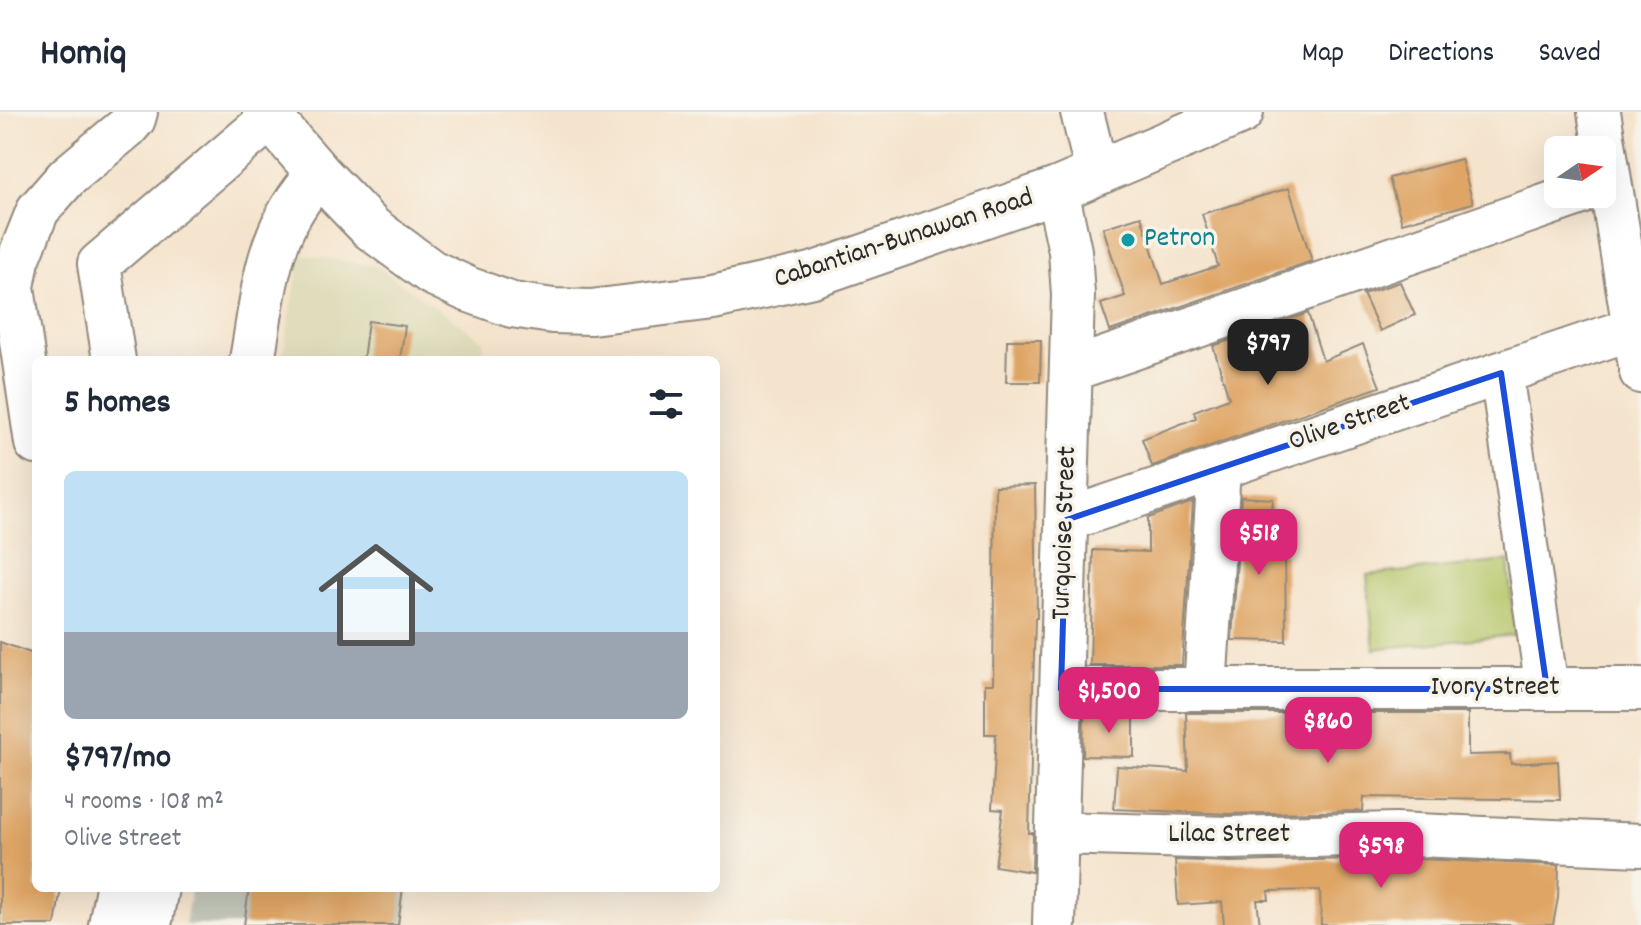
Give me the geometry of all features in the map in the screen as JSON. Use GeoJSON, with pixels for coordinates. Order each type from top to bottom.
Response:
{"type":"FeatureCollection","features":[{"type":"Feature","properties":{"kind":"main road","name":"Cabantian-Bunawan Road"},"geometry":{"type":"LineString","coordinates":[[268,115],[371,228],[431,272],[512,305],[578,312],[713,297],[812,275],[1057,190],[1241,112]]}},
{"type":"Feature","properties":{"kind":"main road"},"geometry":{"type":"LineString","coordinates":[[253,356],[274,245],[285,218],[300,194],[319,174]]}},
{"type":"Feature","properties":{"kind":"main road"},"geometry":{"type":"LineString","coordinates":[[149,925],[155,892]]}},
{"type":"Feature","properties":{"kind":"street"},"geometry":{"type":"LineString","coordinates":[[32,416],[13,287],[18,260],[38,210],[67,177],[127,127],[136,112]]}},
{"type":"Feature","properties":{"kind":"street"},"geometry":{"type":"LineString","coordinates":[[1082,112],[1097,173]]}},
{"type":"Feature","properties":{"kind":"street"},"geometry":{"type":"LineString","coordinates":[[1599,112],[1599,136]]}},
{"type":"Feature","properties":{"kind":"street"},"geometry":{"type":"LineString","coordinates":[[113,356],[99,264],[268,115]]}},
{"type":"Feature","properties":{"kind":"street","name":"Turquoise Street"},"geometry":{"type":"LineString","coordinates":[[1054,925],[1073,276],[1057,190]]}},
{"type":"Feature","properties":{"kind":"street"},"geometry":{"type":"LineString","coordinates":[[1071,370],[1544,207]]}},
{"type":"Feature","properties":{"kind":"street"},"geometry":{"type":"LineString","coordinates":[[1603,208],[1634,328],[1641,372]]}},
{"type":"Feature","properties":{"kind":"street","name":"Olive Street"},"geometry":{"type":"LineString","coordinates":[[1066,520],[1634,328]]}},
{"type":"Feature","properties":{"kind":"street"},"geometry":{"type":"LineString","coordinates":[[1501,373],[1547,689]]}},
{"type":"Feature","properties":{"kind":"street"},"geometry":{"type":"LineString","coordinates":[[1205,689],[1219,469]]}},
{"type":"Feature","properties":{"kind":"street","name":"Ivory Street"},"geometry":{"type":"LineString","coordinates":[[1061,689],[1641,689]]}},
{"type":"Feature","properties":{"kind":"street","name":"Lilac Street"},"geometry":{"type":"LineString","coordinates":[[1057,833],[1229,838],[1395,834],[1641,845]]}},
{"type":"Feature","properties":{"kind":"street"},"geometry":{"type":"LineString","coordinates":[[110,925],[116,892]]}},
{"type":"Feature","properties":{"kind":"highlighted area"},"geometry":{"type":"Polygon","coordinates":[[[1501,373],[1547,689],[1061,689],[1066,520],[1501,373]]]}},
{"type":"Feature","properties":{"kind":"shaded area"},"geometry":{"type":"Polygon","coordinates":[[[301,254],[377,267],[484,341],[482,356],[283,356],[301,254]]]}},
{"type":"Feature","properties":{"kind":"shaded area"},"geometry":{"type":"Polygon","coordinates":[[[190,892],[408,892],[404,925],[185,925],[190,892]]]}},
{"type":"Feature","properties":{"kind":"green space"},"geometry":{"type":"Polygon","coordinates":[[[1508,561],[1515,635],[1374,649],[1367,575],[1508,561]]]}},
{"type":"Feature","properties":{"kind":"building"},"geometry":{"type":"Polygon","coordinates":[[[1461,159],[1473,203],[1402,223],[1389,178],[1461,159]]]}},
{"type":"Feature","properties":{"kind":"building"},"geometry":{"type":"Polygon","coordinates":[[[1289,188],[1312,261],[1110,331],[1101,304],[1125,296],[1103,228],[1141,216],[1163,284],[1218,266],[1202,214],[1289,188]]]}},
{"type":"Feature","properties":{"kind":"building"},"geometry":{"type":"Polygon","coordinates":[[[1400,282],[1415,315],[1380,331],[1363,294],[1400,282]]]}},
{"type":"Feature","properties":{"kind":"building"},"geometry":{"type":"Polygon","coordinates":[[[1308,313],[1323,361],[1363,344],[1380,387],[1152,466],[1142,439],[1196,418],[1194,411],[1229,398],[1213,346],[1308,313]]]}},
{"type":"Feature","properties":{"kind":"building"},"geometry":{"type":"Polygon","coordinates":[[[368,321],[405,326],[401,356],[364,356],[368,321]]]}},
{"type":"Feature","properties":{"kind":"building"},"geometry":{"type":"Polygon","coordinates":[[[1007,340],[1041,340],[1040,382],[1006,382],[1007,340]]]}},
{"type":"Feature","properties":{"kind":"building"},"geometry":{"type":"Polygon","coordinates":[[[1035,485],[1037,618],[1029,833],[1033,833],[1032,872],[995,866],[1003,810],[992,809],[996,734],[985,734],[985,684],[993,684],[995,486],[1035,485]]]}},
{"type":"Feature","properties":{"kind":"building"},"geometry":{"type":"Polygon","coordinates":[[[1241,497],[1273,499],[1269,553],[1285,553],[1286,641],[1232,640],[1241,497]]]}},
{"type":"Feature","properties":{"kind":"building"},"geometry":{"type":"Polygon","coordinates":[[[1193,502],[1182,665],[1090,665],[1093,550],[1148,552],[1148,518],[1193,502]]]}},
{"type":"Feature","properties":{"kind":"building"},"geometry":{"type":"Polygon","coordinates":[[[0,642],[32,654],[32,892],[60,892],[55,925],[0,925],[0,642]]]}},
{"type":"Feature","properties":{"kind":"building"},"geometry":{"type":"Polygon","coordinates":[[[1084,713],[1134,713],[1134,757],[1083,756],[1084,713]]]}},
{"type":"Feature","properties":{"kind":"building"},"geometry":{"type":"Polygon","coordinates":[[[1186,713],[1468,713],[1468,755],[1510,754],[1511,764],[1558,761],[1560,800],[1364,797],[1363,811],[1229,814],[1114,809],[1117,766],[1188,771],[1186,713]]]}},
{"type":"Feature","properties":{"kind":"building"},"geometry":{"type":"Polygon","coordinates":[[[1395,858],[1559,865],[1553,925],[1321,925],[1320,890],[1268,891],[1269,900],[1257,900],[1260,925],[1224,925],[1222,902],[1178,905],[1175,860],[1230,862],[1395,858]]]}},
{"type":"Feature","properties":{"kind":"building"},"geometry":{"type":"Polygon","coordinates":[[[248,892],[402,892],[398,925],[244,925],[248,892]]]}},
{"type":"Feature","properties":{"kind":"place","name":"Petron"},"geometry":{"type":"Point","coordinates":[1128,240]}}]}
